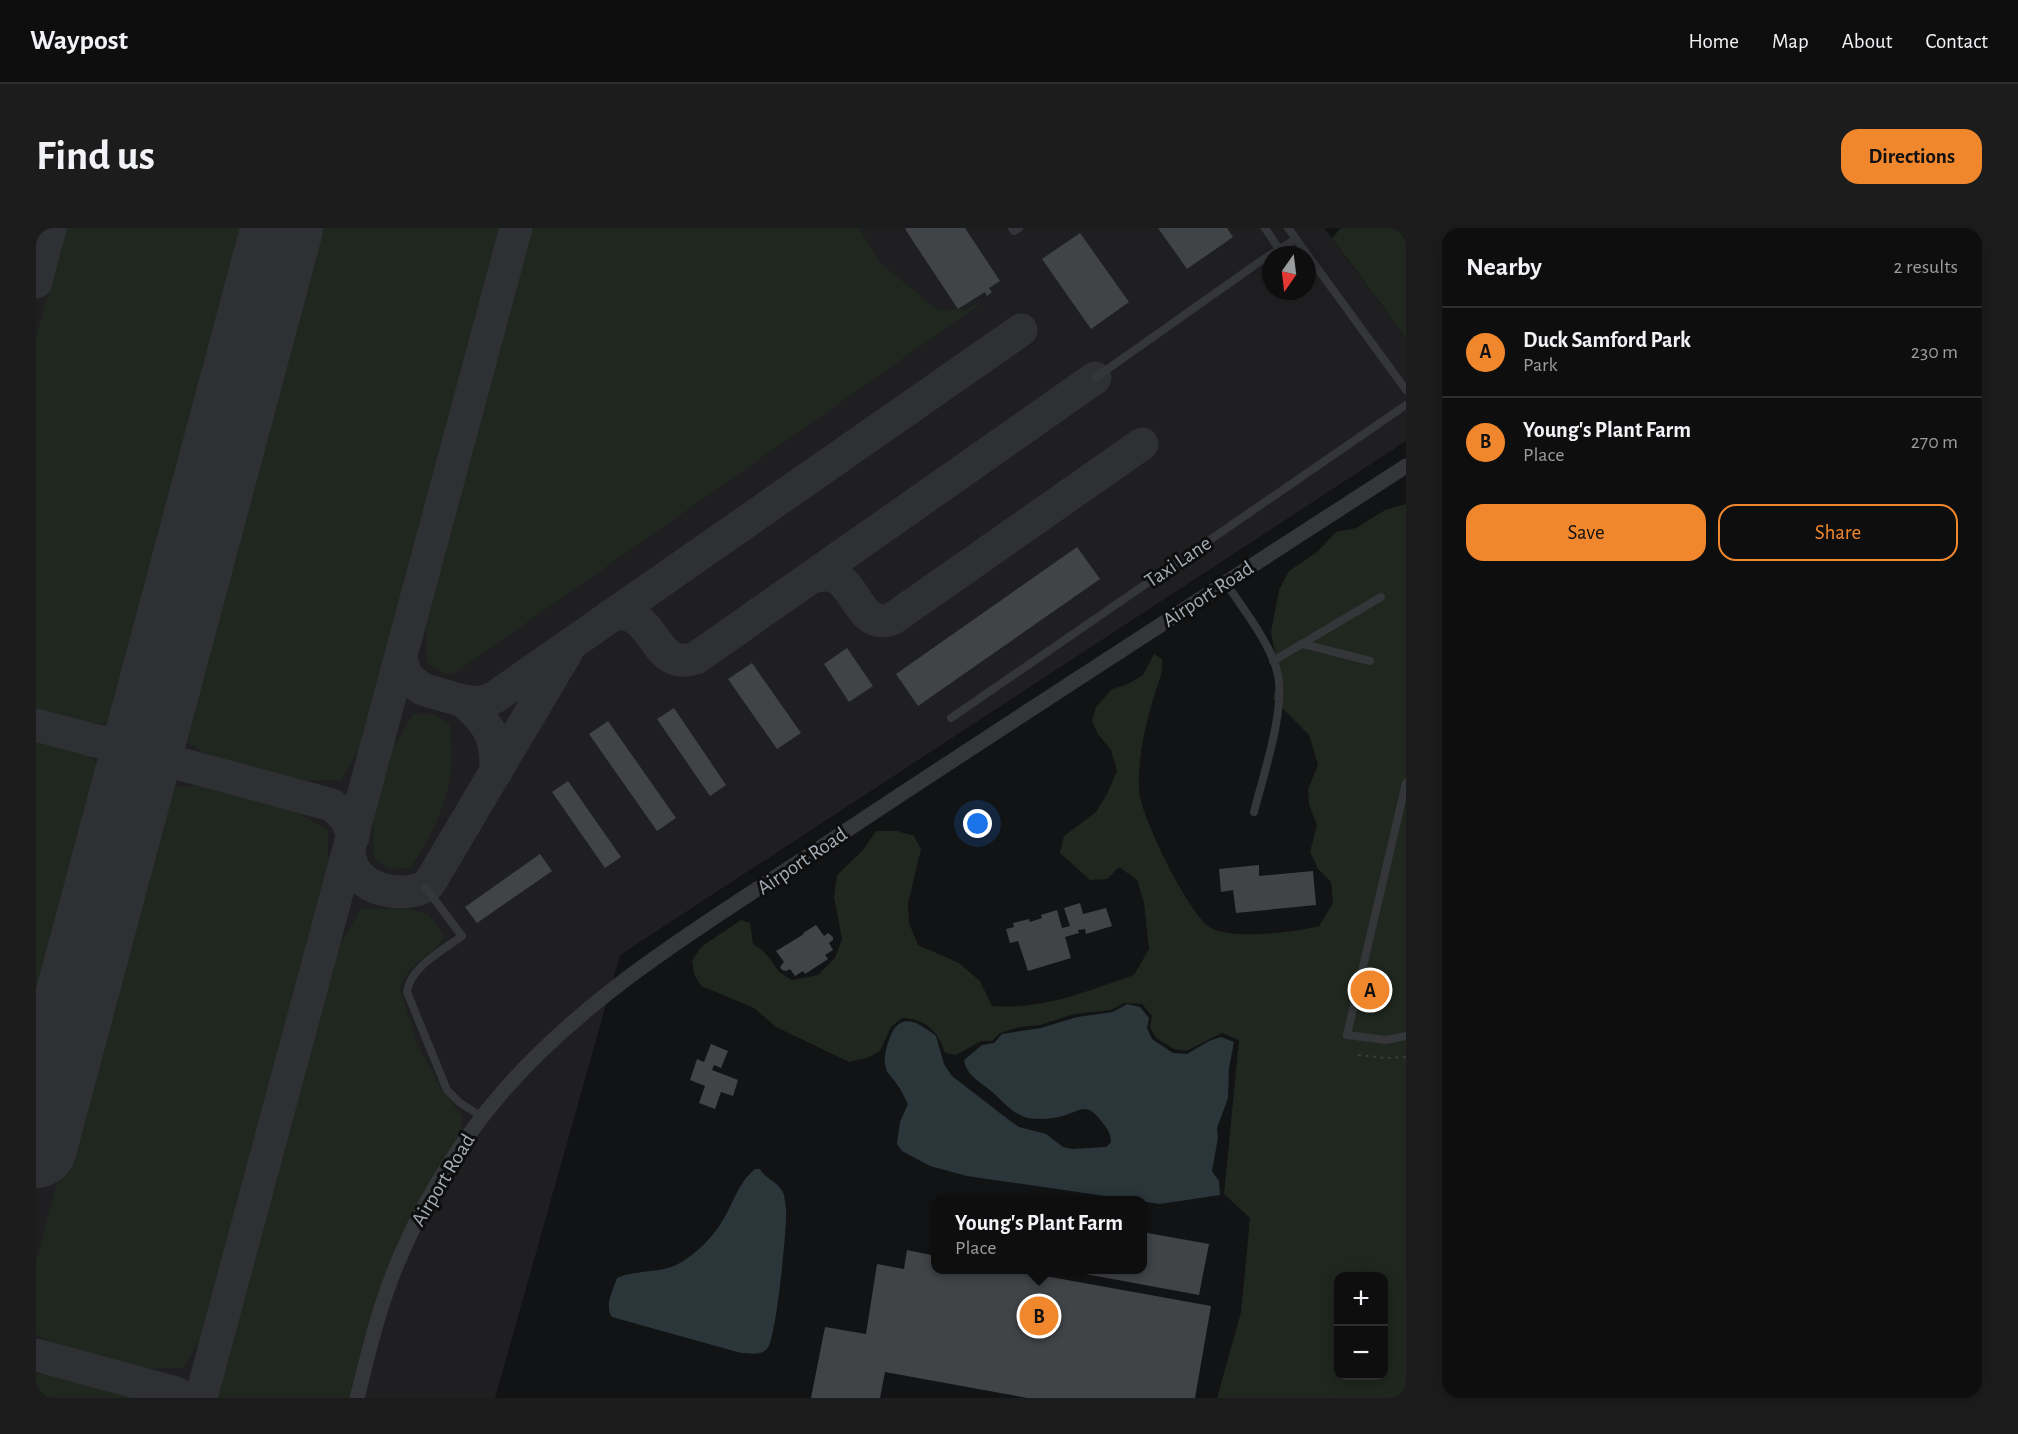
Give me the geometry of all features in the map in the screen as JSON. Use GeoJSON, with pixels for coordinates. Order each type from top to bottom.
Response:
{"type":"FeatureCollection","features":[{"type":"Feature","properties":{"kind":"street","name":"Airport Road"},"geometry":{"type":"LineString","coordinates":[[357,1398],[387,1292],[409,1236],[437,1184],[482,1117],[533,1058],[562,1032],[587,1010],[668,950],[932,774],[1406,466]]}},
{"type":"Feature","properties":{"kind":"lane"},"geometry":{"type":"LineString","coordinates":[[1012,228],[1014,231],[1019,228]]}},
{"type":"Feature","properties":{"kind":"lane"},"geometry":{"type":"LineString","coordinates":[[1265,228],[1277,246]]}},
{"type":"Feature","properties":{"kind":"lane"},"geometry":{"type":"LineString","coordinates":[[1288,228],[1406,390]]}},
{"type":"Feature","properties":{"kind":"lane"},"geometry":{"type":"LineString","coordinates":[[1284,246],[1296,239]]}},
{"type":"Feature","properties":{"kind":"lane"},"geometry":{"type":"LineString","coordinates":[[1095,378],[1262,261]]}},
{"type":"Feature","properties":{"kind":"lane","name":"Taxi Lane"},"geometry":{"type":"LineString","coordinates":[[951,718],[1406,405]]}},
{"type":"Feature","properties":{"kind":"lane"},"geometry":{"type":"LineString","coordinates":[[1226,583],[1257,632],[1278,673],[1278,712],[1254,812]]}},
{"type":"Feature","properties":{"kind":"lane"},"geometry":{"type":"LineString","coordinates":[[1273,661],[1381,597]]}},
{"type":"Feature","properties":{"kind":"lane"},"geometry":{"type":"LineString","coordinates":[[1302,644],[1370,661]]}},
{"type":"Feature","properties":{"kind":"lane"},"geometry":{"type":"LineString","coordinates":[[1406,783],[1347,1035],[1386,1040],[1406,1036]]}},
{"type":"Feature","properties":{"kind":"lane"},"geometry":{"type":"LineString","coordinates":[[425,887],[462,936],[416,971],[408,982],[407,992],[447,1090],[459,1102],[482,1117]]}},
{"type":"Feature","properties":{"kind":"path"},"geometry":{"type":"LineString","coordinates":[[1358,1055],[1386,1058],[1406,1057]]}},
{"type":"Feature","properties":{"kind":"shaded area"},"geometry":{"type":"Polygon","coordinates":[[[36,228],[1324,228],[1406,338],[1406,441],[620,955],[495,1398],[36,1398],[36,228]]]}},
{"type":"Feature","properties":{"kind":"shaded area"},"geometry":{"type":"Polygon","coordinates":[[[66,228],[256,228],[126,711],[116,719],[94,725],[71,722],[36,711],[36,338],[66,228]]]}},
{"type":"Feature","properties":{"kind":"shaded area"},"geometry":{"type":"Polygon","coordinates":[[[313,228],[506,228],[395,647],[364,741],[341,780],[298,780],[256,772],[213,758],[176,736],[313,228]]]}},
{"type":"Feature","properties":{"kind":"shaded area"},"geometry":{"type":"Polygon","coordinates":[[[527,228],[859,228],[880,263],[938,310],[965,310],[978,303],[979,305],[455,673],[444,674],[427,664],[426,620],[449,517],[527,228]]]}},
{"type":"Feature","properties":{"kind":"shaded area"},"geometry":{"type":"Polygon","coordinates":[[[1341,228],[1406,228],[1406,338],[1332,238],[1341,228]]]}},
{"type":"Feature","properties":{"kind":"shaded area"},"geometry":{"type":"Polygon","coordinates":[[[1406,504],[1406,1398],[1217,1398],[1241,1312],[1250,1218],[1224,1194],[1239,1040],[1222,1033],[1186,1051],[1174,1049],[1156,1038],[1150,1027],[1152,1016],[1142,1004],[1124,1003],[1111,1010],[1074,1014],[1040,1025],[1020,1027],[1000,1033],[992,1041],[981,1041],[956,1055],[945,1053],[939,1038],[930,1028],[918,1021],[902,1018],[891,1027],[880,1051],[867,1058],[849,1062],[776,1027],[754,1008],[701,986],[694,974],[692,961],[701,947],[741,920],[750,923],[753,944],[762,950],[779,972],[792,980],[818,975],[835,958],[842,939],[834,897],[837,875],[863,850],[876,831],[897,831],[914,836],[921,849],[908,904],[909,923],[918,945],[959,963],[980,981],[992,1006],[1047,1002],[1134,975],[1149,949],[1144,903],[1137,880],[1119,867],[1107,879],[1090,880],[1060,853],[1064,836],[1096,812],[1117,771],[1111,750],[1098,734],[1092,721],[1096,707],[1112,689],[1126,685],[1143,675],[1154,654],[1162,659],[1162,670],[1143,739],[1139,793],[1150,827],[1180,888],[1202,920],[1211,928],[1221,932],[1265,934],[1319,926],[1333,903],[1331,882],[1318,869],[1310,852],[1317,825],[1309,805],[1308,789],[1318,765],[1309,735],[1273,699],[1279,676],[1271,632],[1279,590],[1289,571],[1317,552],[1336,532],[1356,528],[1385,510],[1406,504]]]}},
{"type":"Feature","properties":{"kind":"shaded area"},"geometry":{"type":"Polygon","coordinates":[[[413,714],[433,714],[450,725],[449,782],[437,821],[411,868],[391,869],[374,859],[373,815],[390,753],[413,714]]]}},
{"type":"Feature","properties":{"kind":"shaded area"},"geometry":{"type":"Polygon","coordinates":[[[36,740],[70,748],[93,759],[102,769],[107,783],[36,1046],[36,740]]]}},
{"type":"Feature","properties":{"kind":"shaded area"},"geometry":{"type":"Polygon","coordinates":[[[205,786],[249,795],[290,808],[328,830],[328,875],[305,977],[237,1232],[207,1328],[183,1368],[128,1368],[87,1357],[36,1334],[36,1261],[163,787],[205,786]]]}},
{"type":"Feature","properties":{"kind":"shaded area"},"geometry":{"type":"Polygon","coordinates":[[[405,908],[428,914],[444,936],[437,947],[411,969],[400,987],[417,1044],[440,1086],[462,1116],[462,1134],[385,1275],[374,1303],[349,1398],[212,1398],[306,1046],[338,948],[361,909],[405,908]]]}},
{"type":"Feature","properties":{"kind":"shaded area"},"geometry":{"type":"Polygon","coordinates":[[[1127,1004],[1140,1007],[1149,1018],[1147,1028],[1152,1039],[1173,1053],[1187,1054],[1221,1037],[1234,1042],[1229,1068],[1228,1098],[1217,1128],[1218,1138],[1212,1171],[1219,1181],[1220,1195],[1160,1204],[1147,1202],[1147,1196],[1105,1196],[967,1176],[930,1166],[902,1151],[897,1144],[900,1122],[908,1104],[888,1072],[885,1057],[893,1031],[898,1025],[909,1022],[922,1026],[936,1036],[944,1064],[952,1076],[1019,1127],[1046,1134],[1063,1147],[1072,1149],[1106,1147],[1111,1142],[1109,1134],[1104,1124],[1093,1112],[1085,1109],[1047,1119],[1022,1116],[974,1078],[964,1060],[982,1045],[994,1043],[1002,1034],[1041,1028],[1077,1017],[1113,1012],[1127,1004]]]}},
{"type":"Feature","properties":{"kind":"shaded area"},"geometry":{"type":"Polygon","coordinates":[[[755,1169],[760,1169],[779,1187],[784,1195],[786,1209],[777,1308],[767,1349],[758,1353],[741,1353],[612,1317],[609,1303],[617,1278],[673,1266],[692,1255],[715,1232],[740,1187],[755,1169]]]}},
{"type":"Feature","properties":{"kind":"shaded area"},"geometry":{"type":"Polygon","coordinates":[[[48,1373],[91,1383],[136,1398],[36,1398],[36,1374],[48,1373]]]}},
{"type":"Feature","properties":{"kind":"building"},"geometry":{"type":"Polygon","coordinates":[[[965,228],[1000,281],[989,288],[992,292],[987,296],[985,292],[958,309],[905,229],[965,228]]]}},
{"type":"Feature","properties":{"kind":"building"},"geometry":{"type":"Polygon","coordinates":[[[1158,228],[1227,228],[1233,237],[1187,269],[1158,228]]]}},
{"type":"Feature","properties":{"kind":"building"},"geometry":{"type":"Polygon","coordinates":[[[1080,233],[1129,302],[1091,329],[1042,259],[1080,233]]]}},
{"type":"Feature","properties":{"kind":"building"},"geometry":{"type":"Polygon","coordinates":[[[1077,547],[1100,579],[918,706],[896,674],[1077,547]]]}},
{"type":"Feature","properties":{"kind":"building"},"geometry":{"type":"Polygon","coordinates":[[[847,648],[873,686],[849,702],[824,664],[847,648]]]}},
{"type":"Feature","properties":{"kind":"building"},"geometry":{"type":"Polygon","coordinates":[[[752,663],[801,733],[777,749],[728,679],[752,663]]]}},
{"type":"Feature","properties":{"kind":"building"},"geometry":{"type":"Polygon","coordinates":[[[674,708],[726,785],[710,796],[657,719],[674,708]]]}},
{"type":"Feature","properties":{"kind":"building"},"geometry":{"type":"Polygon","coordinates":[[[608,721],[676,818],[657,831],[589,734],[608,721]]]}},
{"type":"Feature","properties":{"kind":"building"},"geometry":{"type":"Polygon","coordinates":[[[568,781],[621,857],[605,868],[552,792],[568,781]]]}},
{"type":"Feature","properties":{"kind":"building"},"geometry":{"type":"Polygon","coordinates":[[[540,854],[552,871],[477,923],[465,907],[540,854]]]}},
{"type":"Feature","properties":{"kind":"building"},"geometry":{"type":"Polygon","coordinates":[[[1259,865],[1259,876],[1313,871],[1316,905],[1236,913],[1233,890],[1221,892],[1219,869],[1259,865]]]}},
{"type":"Feature","properties":{"kind":"building"},"geometry":{"type":"Polygon","coordinates":[[[1080,903],[1083,914],[1106,908],[1112,926],[1086,934],[1085,929],[1078,930],[1079,933],[1065,937],[1071,958],[1028,971],[1018,941],[1010,943],[1006,929],[1014,927],[1013,923],[1029,919],[1030,922],[1042,918],[1041,915],[1057,910],[1062,928],[1070,926],[1064,908],[1080,903]]]}},
{"type":"Feature","properties":{"kind":"building"},"geometry":{"type":"Polygon","coordinates":[[[816,925],[824,936],[828,933],[833,937],[829,943],[833,950],[825,955],[828,959],[805,974],[803,971],[795,976],[790,969],[782,970],[780,967],[784,962],[776,951],[816,925]]]}},
{"type":"Feature","properties":{"kind":"building"},"geometry":{"type":"Polygon","coordinates":[[[711,1044],[728,1051],[721,1068],[714,1065],[712,1070],[738,1080],[733,1096],[721,1092],[715,1109],[699,1103],[705,1086],[690,1080],[697,1059],[704,1062],[711,1044]]]}},
{"type":"Feature","properties":{"kind":"building"},"geometry":{"type":"Polygon","coordinates":[[[1147,1233],[1209,1244],[1199,1295],[1085,1274],[1147,1274],[1147,1233]]]}},
{"type":"Feature","properties":{"kind":"building"},"geometry":{"type":"Polygon","coordinates":[[[907,1250],[931,1255],[931,1274],[1034,1274],[1211,1306],[1195,1398],[1027,1398],[885,1372],[880,1398],[811,1398],[825,1327],[866,1334],[877,1264],[904,1269],[907,1250]]]}},
{"type":"Feature","properties":{"kind":"taxiway"},"geometry":{"type":"LineString","coordinates":[[36,282],[50,228]]}},
{"type":"Feature","properties":{"kind":"taxiway"},"geometry":{"type":"LineString","coordinates":[[201,1398],[516,228]]}},
{"type":"Feature","properties":{"kind":"taxiway"},"geometry":{"type":"LineString","coordinates":[[401,658],[406,676],[422,689],[463,701],[480,703],[495,697],[1021,330]]}},
{"type":"Feature","properties":{"kind":"taxiway"},"geometry":{"type":"LineString","coordinates":[[610,616],[625,614],[636,618],[670,656],[681,660],[696,658],[1095,378]]}},
{"type":"Feature","properties":{"kind":"taxiway"},"geometry":{"type":"LineString","coordinates":[[810,578],[826,575],[838,578],[847,586],[869,616],[879,620],[892,619],[1142,444]]}},
{"type":"Feature","properties":{"kind":"taxiway"},"geometry":{"type":"LineString","coordinates":[[349,852],[355,871],[361,878],[379,888],[400,892],[411,891],[429,884],[566,653]]}},
{"type":"Feature","properties":{"kind":"taxiway"},"geometry":{"type":"LineString","coordinates":[[463,701],[490,732],[495,749],[496,772]]}},
{"type":"Feature","properties":{"kind":"taxiway"},"geometry":{"type":"LineString","coordinates":[[151,720],[156,744],[173,762],[332,805],[346,818],[353,837]]}},
{"type":"Feature","properties":{"kind":"taxiway"},"geometry":{"type":"LineString","coordinates":[[36,725],[92,740],[120,743],[135,736],[151,720]]}},
{"type":"Feature","properties":{"kind":"taxiway"},"geometry":{"type":"LineString","coordinates":[[109,745],[127,765],[131,794]]}},
{"type":"Feature","properties":{"kind":"taxiway"},"geometry":{"type":"LineString","coordinates":[[36,1355],[176,1393],[182,1398]]}},
{"type":"Feature","properties":{"kind":"runway"},"geometry":{"type":"LineString","coordinates":[[36,1147],[282,228]]}},
{"type":"Feature","properties":{"kind":"place","name":"Duck Samford Park"},"geometry":{"type":"Point","coordinates":[1370,990]}},
{"type":"Feature","properties":{"kind":"place","name":"Young's Plant Farm"},"geometry":{"type":"Point","coordinates":[1039,1316]}}]}
